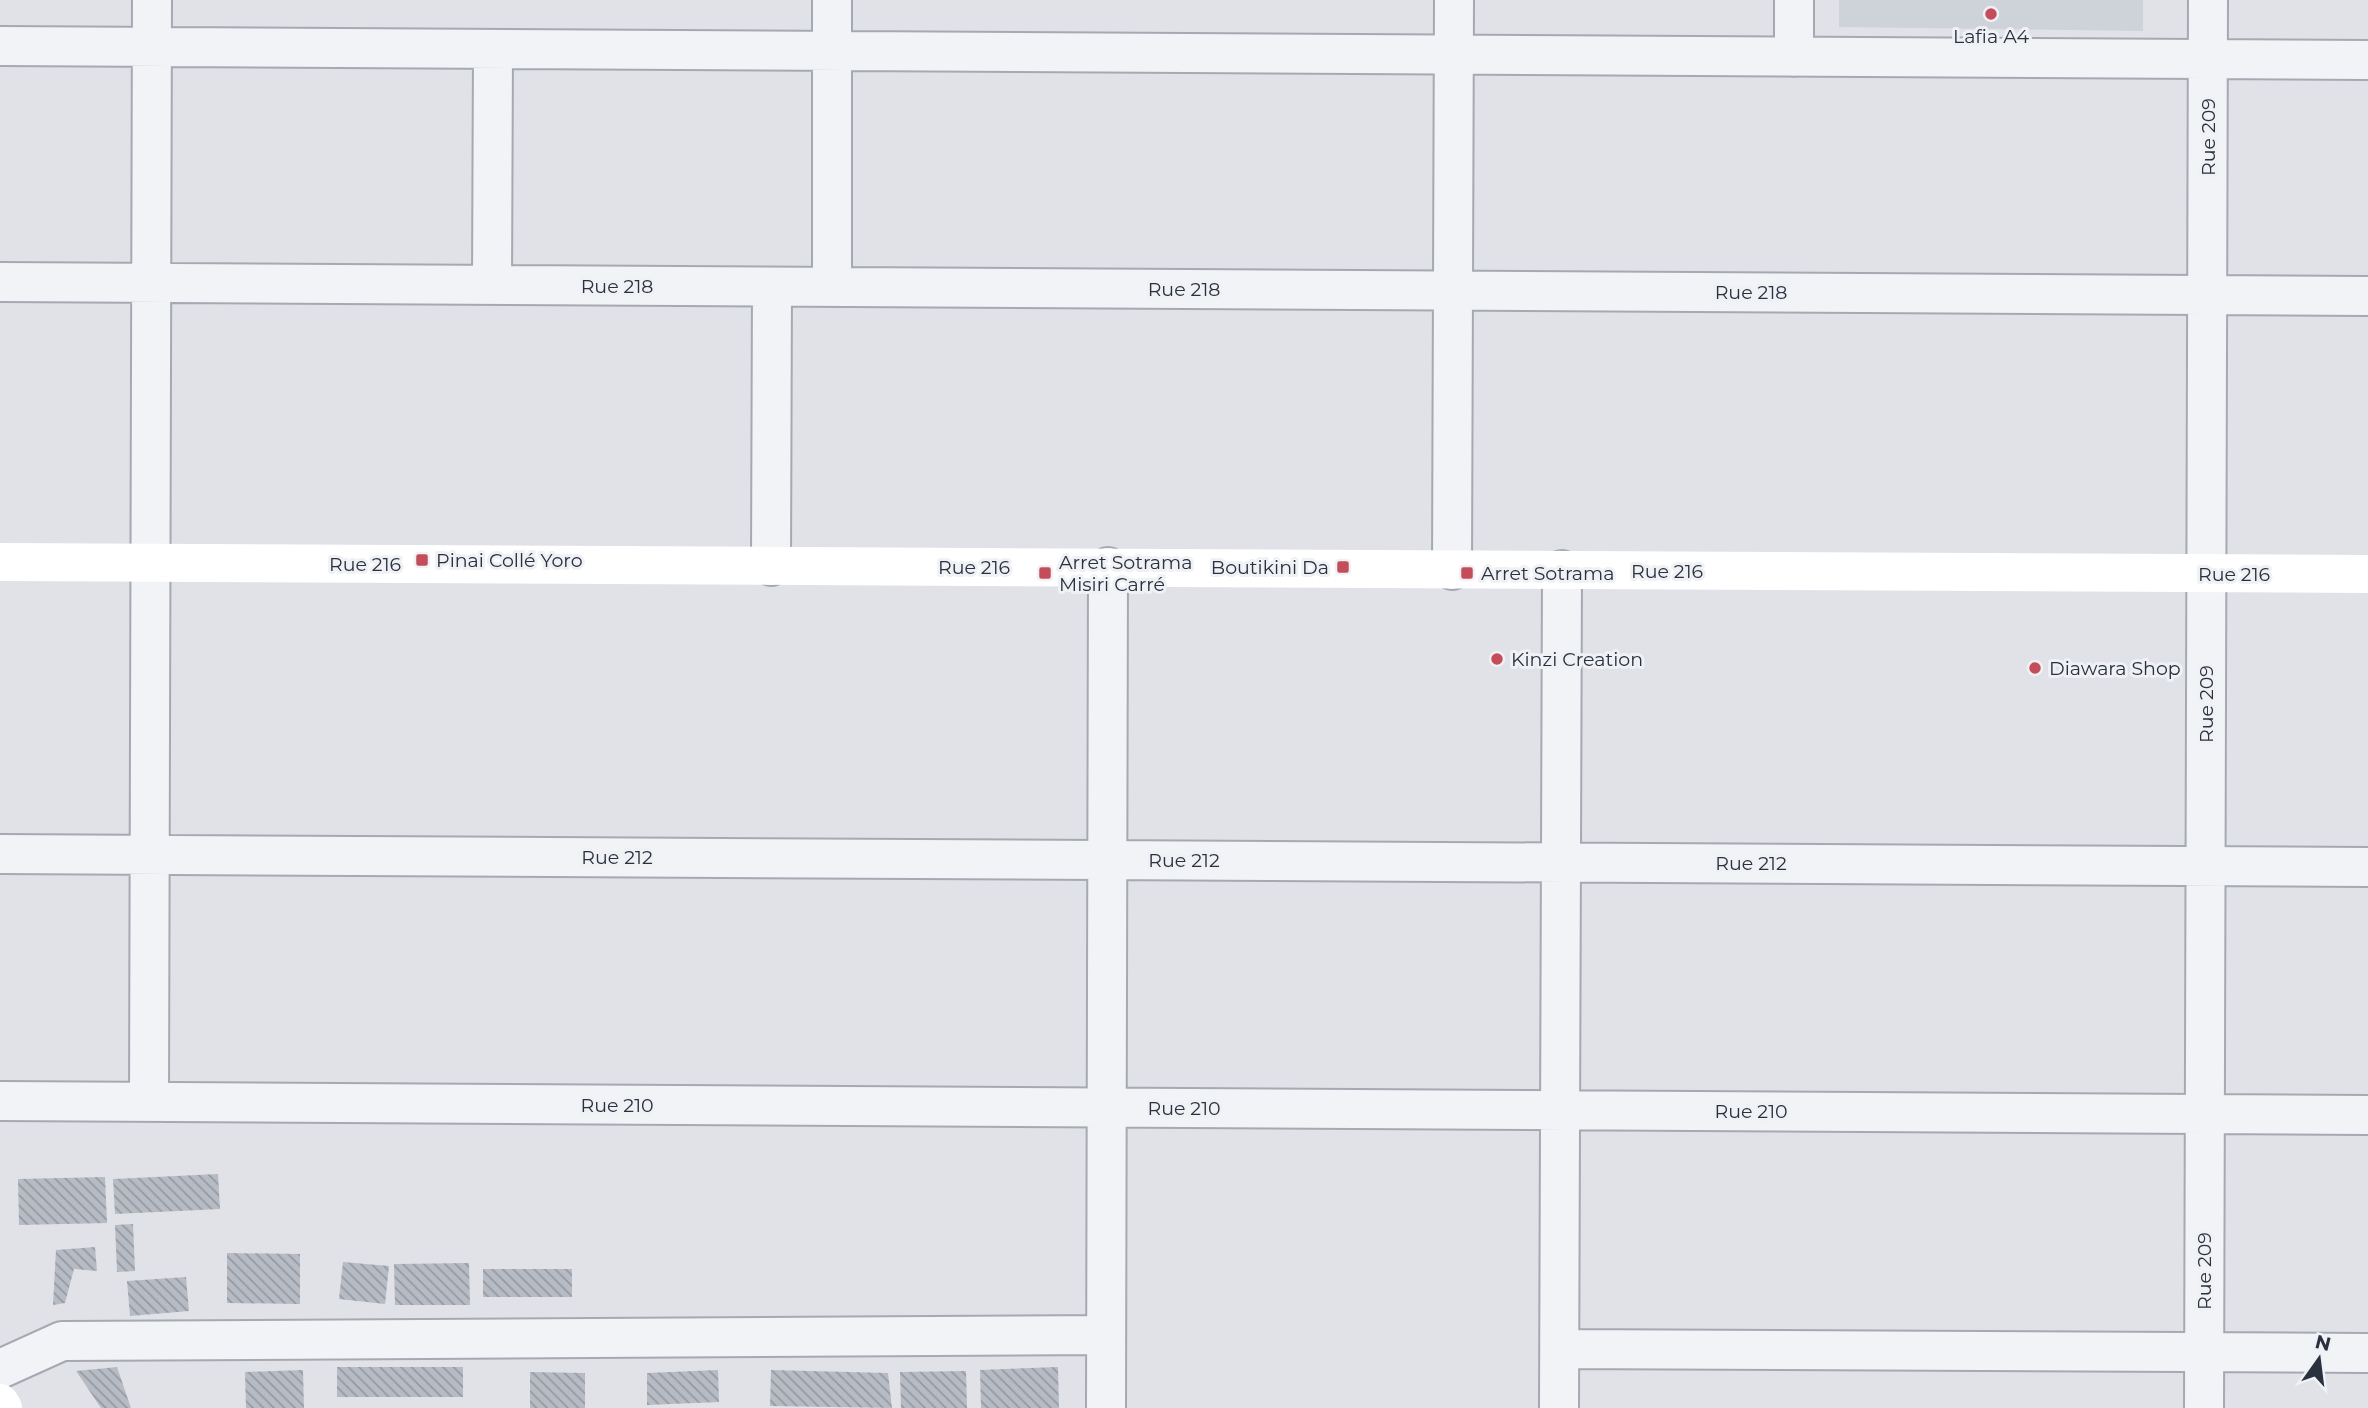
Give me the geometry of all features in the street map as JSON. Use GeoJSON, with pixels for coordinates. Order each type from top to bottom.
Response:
{"type":"FeatureCollection","features":[{"type":"Feature","properties":{"kind":"street"},"geometry":{"type":"LineString","coordinates":[[149,1102],[152,0]]}},
{"type":"Feature","properties":{"kind":"street"},"geometry":{"type":"LineString","coordinates":[[832,0],[832,287]]}},
{"type":"Feature","properties":{"kind":"street"},"geometry":{"type":"LineString","coordinates":[[1452,570],[1454,0]]}},
{"type":"Feature","properties":{"kind":"street"},"geometry":{"type":"LineString","coordinates":[[1794,0],[1794,57]]}},
{"type":"Feature","properties":{"kind":"street","name":"Rue 209"},"geometry":{"type":"LineString","coordinates":[[2204,1408],[2208,0]]}},
{"type":"Feature","properties":{"kind":"street"},"geometry":{"type":"LineString","coordinates":[[0,46],[2368,60]]}},
{"type":"Feature","properties":{"kind":"street"},"geometry":{"type":"LineString","coordinates":[[492,285],[493,49]]}},
{"type":"Feature","properties":{"kind":"street","name":"Rue 218"},"geometry":{"type":"LineString","coordinates":[[0,282],[2368,296]]}},
{"type":"Feature","properties":{"kind":"street"},"geometry":{"type":"LineString","coordinates":[[771,566],[772,286]]}},
{"type":"Feature","properties":{"kind":"street","name":"Rue 216"},"geometry":{"type":"LineString","coordinates":[[0,562],[2368,575]]}},
{"type":"Feature","properties":{"kind":"street"},"geometry":{"type":"LineString","coordinates":[[1106,1408],[1108,567]]}},
{"type":"Feature","properties":{"kind":"street"},"geometry":{"type":"LineString","coordinates":[[1559,1408],[1562,570]]}},
{"type":"Feature","properties":{"kind":"street","name":"Rue 212"},"geometry":{"type":"LineString","coordinates":[[0,853],[2368,867]]}},
{"type":"Feature","properties":{"kind":"street","name":"Rue 210"},"geometry":{"type":"LineString","coordinates":[[0,1101],[2368,1115]]}},
{"type":"Feature","properties":{"kind":"street"},"geometry":{"type":"LineString","coordinates":[[0,1369],[62,1341],[1106,1335]]}},
{"type":"Feature","properties":{"kind":"street"},"geometry":{"type":"LineString","coordinates":[[1560,1349],[2368,1353]]}},
{"type":"Feature","properties":{"kind":"street"},"geometry":{"type":"LineString","coordinates":[[0,1403],[4,1408]]}},
{"type":"Feature","properties":{"kind":"shaded area","name":"Lafia A4"},"geometry":{"type":"Polygon","coordinates":[[[1839,0],[2143,0],[2143,31],[1839,27],[1839,0]]]}},
{"type":"Feature","properties":{"kind":"building"},"geometry":{"type":"Polygon","coordinates":[[[218,1174],[220,1209],[115,1214],[113,1179],[218,1174]]]}},
{"type":"Feature","properties":{"kind":"building"},"geometry":{"type":"Polygon","coordinates":[[[105,1177],[107,1223],[19,1225],[18,1179],[105,1177]]]}},
{"type":"Feature","properties":{"kind":"building"},"geometry":{"type":"Polygon","coordinates":[[[133,1224],[135,1271],[117,1272],[115,1225],[133,1224]]]}},
{"type":"Feature","properties":{"kind":"building"},"geometry":{"type":"Polygon","coordinates":[[[95,1247],[97,1271],[74,1269],[65,1303],[53,1305],[56,1250],[95,1247]]]}},
{"type":"Feature","properties":{"kind":"building"},"geometry":{"type":"Polygon","coordinates":[[[227,1253],[300,1254],[300,1304],[227,1303],[227,1253]]]}},
{"type":"Feature","properties":{"kind":"building"},"geometry":{"type":"Polygon","coordinates":[[[343,1262],[389,1266],[385,1304],[339,1299],[343,1262]]]}},
{"type":"Feature","properties":{"kind":"building"},"geometry":{"type":"Polygon","coordinates":[[[469,1263],[470,1305],[395,1305],[394,1264],[469,1263]]]}},
{"type":"Feature","properties":{"kind":"building"},"geometry":{"type":"Polygon","coordinates":[[[483,1269],[572,1269],[572,1297],[483,1297],[483,1269]]]}},
{"type":"Feature","properties":{"kind":"building"},"geometry":{"type":"Polygon","coordinates":[[[186,1277],[189,1311],[130,1316],[127,1281],[186,1277]]]}},
{"type":"Feature","properties":{"kind":"building"},"geometry":{"type":"Polygon","coordinates":[[[117,1367],[131,1408],[101,1408],[76,1371],[117,1367]]]}},
{"type":"Feature","properties":{"kind":"building"},"geometry":{"type":"Polygon","coordinates":[[[337,1367],[463,1367],[463,1397],[337,1397],[337,1367]]]}},
{"type":"Feature","properties":{"kind":"building"},"geometry":{"type":"Polygon","coordinates":[[[1058,1367],[1059,1408],[981,1408],[980,1370],[1058,1367]]]}},
{"type":"Feature","properties":{"kind":"building"},"geometry":{"type":"Polygon","coordinates":[[[303,1370],[304,1408],[246,1408],[245,1372],[303,1370]]]}},
{"type":"Feature","properties":{"kind":"building"},"geometry":{"type":"Polygon","coordinates":[[[718,1370],[719,1402],[647,1405],[647,1373],[718,1370]]]}},
{"type":"Feature","properties":{"kind":"building"},"geometry":{"type":"Polygon","coordinates":[[[771,1370],[888,1373],[892,1408],[770,1406],[771,1370]]]}},
{"type":"Feature","properties":{"kind":"building"},"geometry":{"type":"Polygon","coordinates":[[[966,1371],[967,1408],[901,1408],[900,1372],[966,1371]]]}},
{"type":"Feature","properties":{"kind":"building"},"geometry":{"type":"Polygon","coordinates":[[[530,1372],[585,1373],[585,1408],[530,1408],[530,1372]]]}},
{"type":"Feature","properties":{"kind":"place","name":"Lafia A4"},"geometry":{"type":"Point","coordinates":[1991,14]}},
{"type":"Feature","properties":{"kind":"place","name":"Pinai Collé Yoro"},"geometry":{"type":"Point","coordinates":[422,560]}},
{"type":"Feature","properties":{"kind":"place","name":"Boutikini Da"},"geometry":{"type":"Point","coordinates":[1343,567]}},
{"type":"Feature","properties":{"kind":"place","name":"Arret Sotrama Misiri Carré"},"geometry":{"type":"Point","coordinates":[1045,573]}},
{"type":"Feature","properties":{"kind":"place","name":"Arret Sotrama"},"geometry":{"type":"Point","coordinates":[1467,573]}},
{"type":"Feature","properties":{"kind":"place","name":"Kinzi Creation"},"geometry":{"type":"Point","coordinates":[1497,659]}},
{"type":"Feature","properties":{"kind":"place","name":"Diawara Shop"},"geometry":{"type":"Point","coordinates":[2035,668]}}]}
